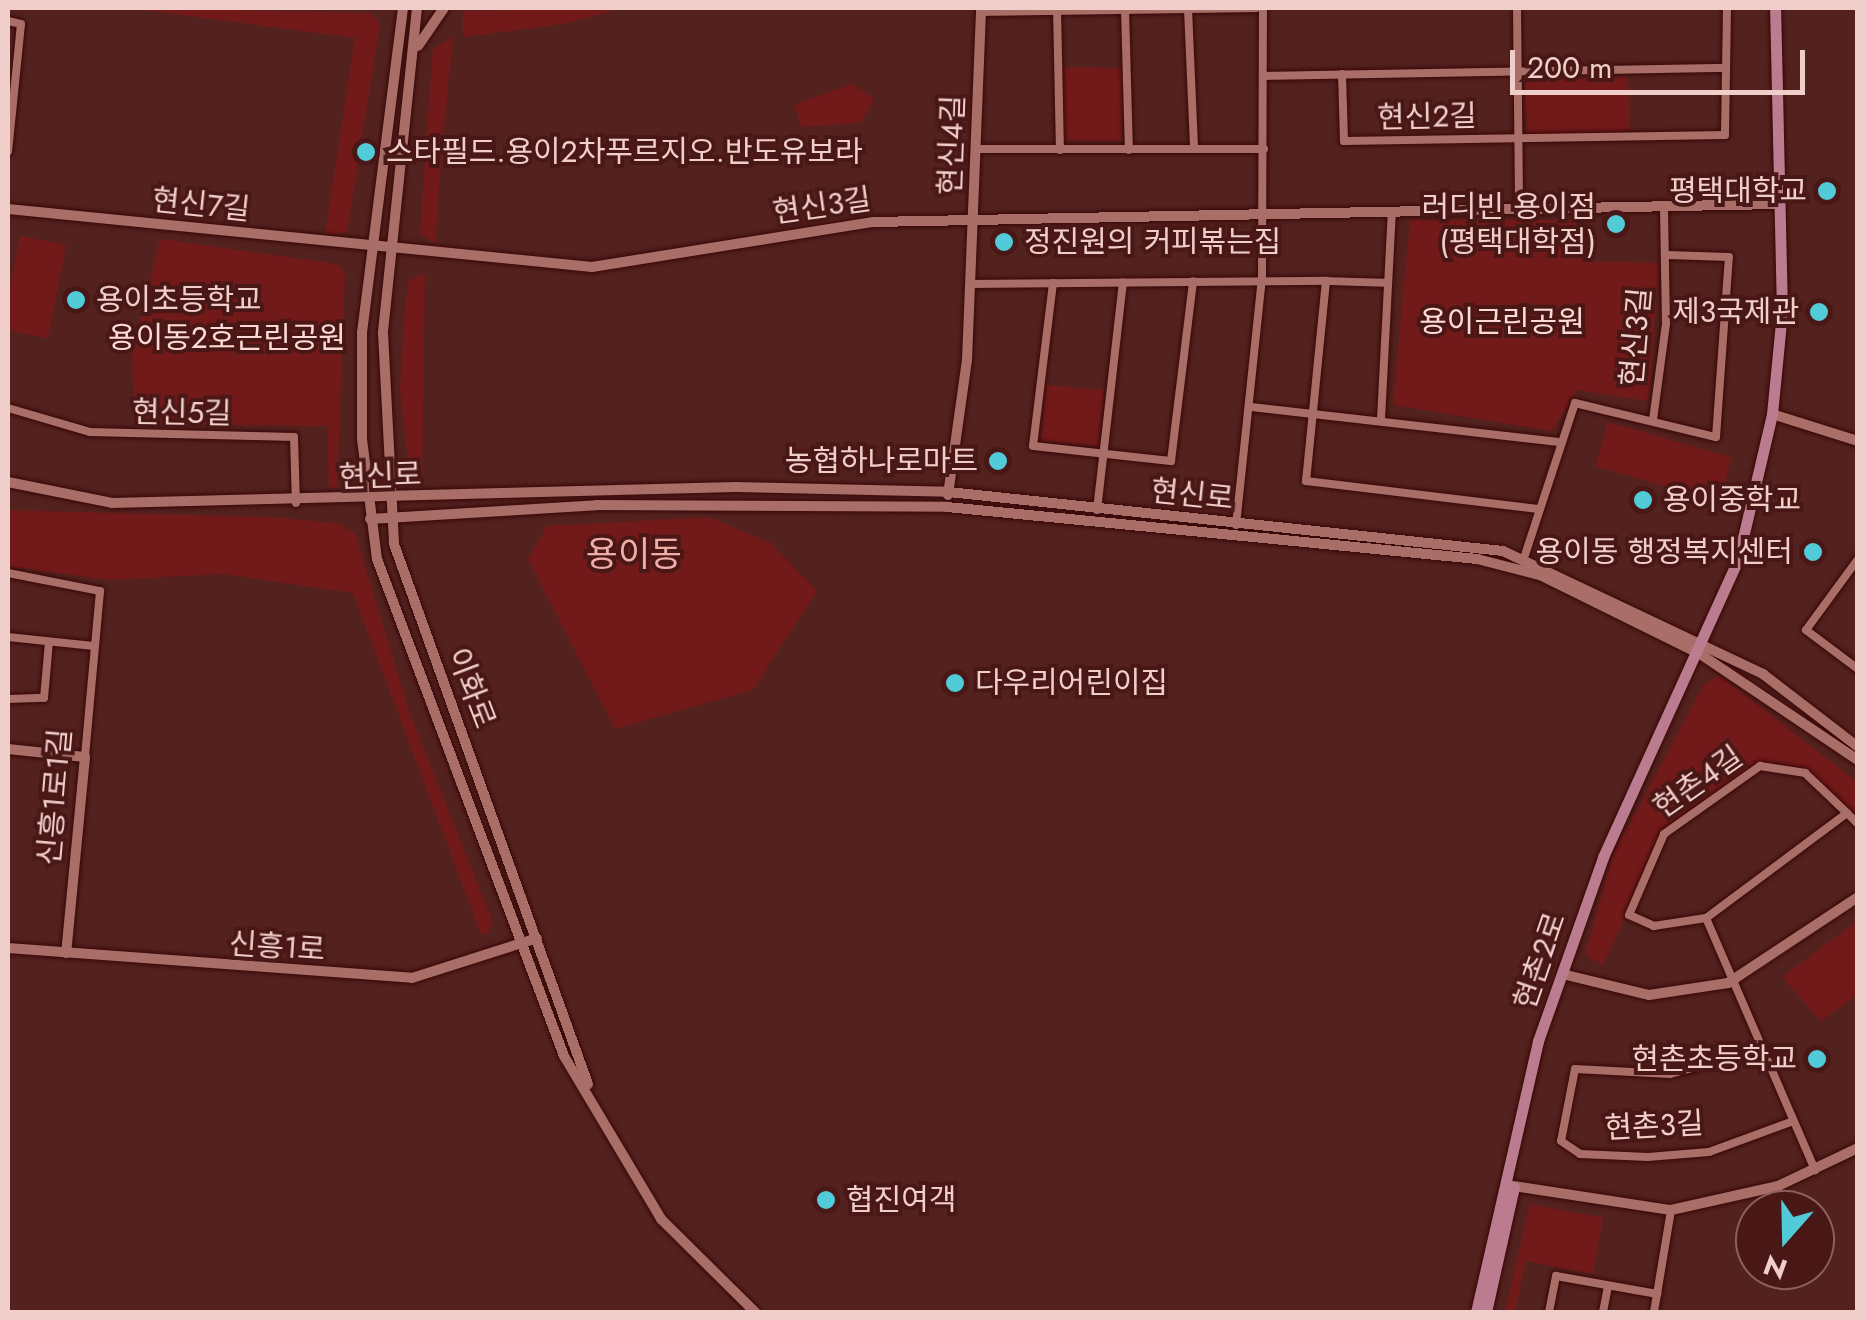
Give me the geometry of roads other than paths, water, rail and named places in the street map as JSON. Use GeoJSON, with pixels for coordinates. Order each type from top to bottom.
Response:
{"type":"FeatureCollection","features":[{"type":"Feature","properties":{"kind":"main road"},"geometry":{"type":"LineString","coordinates":[[1702,649],[1738,559],[1772,414],[1782,312],[1774,204],[1775,8]]}},
{"type":"Feature","properties":{"kind":"main road","name":"현촌2로"},"geometry":{"type":"LineString","coordinates":[[1476,1312],[1562,974],[1603,857],[1702,649]]}},
{"type":"Feature","properties":{"kind":"main road","name":"현촌2로"},"geometry":{"type":"LineString","coordinates":[[1486,1312],[1508,1186]]}},
{"type":"Feature","properties":{"kind":"street"},"geometry":{"type":"LineString","coordinates":[[393,8],[400,40]]}},
{"type":"Feature","properties":{"kind":"street"},"geometry":{"type":"LineString","coordinates":[[368,502],[362,332],[403,8]]}},
{"type":"Feature","properties":{"kind":"street","name":"이화로"},"geometry":{"type":"LineString","coordinates":[[417,8],[390,250],[382,382],[390,516],[410,597],[538,938],[574,1056],[623,1148],[688,1243],[758,1312]]}},
{"type":"Feature","properties":{"kind":"street"},"geometry":{"type":"LineString","coordinates":[[413,61],[426,22],[444,8]]}},
{"type":"Feature","properties":{"kind":"street"},"geometry":{"type":"LineString","coordinates":[[1188,8],[1194,149]]}},
{"type":"Feature","properties":{"kind":"street"},"geometry":{"type":"LineString","coordinates":[[981,10],[1260,8],[1264,76],[1262,279],[1236,525]]}},
{"type":"Feature","properties":{"kind":"street","name":"현신2길"},"geometry":{"type":"LineString","coordinates":[[1517,8],[1519,210]]}},
{"type":"Feature","properties":{"kind":"street","name":"현신2길"},"geometry":{"type":"LineString","coordinates":[[1342,74],[1344,141],[1724,134],[1727,8]]}},
{"type":"Feature","properties":{"kind":"street","name":"현신4길"},"geometry":{"type":"LineString","coordinates":[[947,507],[971,284],[981,10]]}},
{"type":"Feature","properties":{"kind":"street"},"geometry":{"type":"LineString","coordinates":[[1057,10],[1060,150]]}},
{"type":"Feature","properties":{"kind":"street"},"geometry":{"type":"LineString","coordinates":[[1126,10],[1128,150]]}},
{"type":"Feature","properties":{"kind":"street"},"geometry":{"type":"LineString","coordinates":[[8,22],[21,24],[8,151]]}},
{"type":"Feature","properties":{"kind":"street","name":"현신2길"},"geometry":{"type":"LineString","coordinates":[[1264,76],[1726,68]]}},
{"type":"Feature","properties":{"kind":"street"},"geometry":{"type":"LineString","coordinates":[[978,149],[1264,149]]}},
{"type":"Feature","properties":{"kind":"street","name":"현신3길"},"geometry":{"type":"LineString","coordinates":[[390,250],[592,267],[873,222],[1774,204]]}},
{"type":"Feature","properties":{"kind":"street","name":"현신3길"},"geometry":{"type":"LineString","coordinates":[[1653,420],[1667,256],[1664,207]]}},
{"type":"Feature","properties":{"kind":"street","name":"현신7길"},"geometry":{"type":"LineString","coordinates":[[8,209],[390,250]]}},
{"type":"Feature","properties":{"kind":"street"},"geometry":{"type":"LineString","coordinates":[[1380,419],[1392,212]]}},
{"type":"Feature","properties":{"kind":"street","name":"현신3길"},"geometry":{"type":"LineString","coordinates":[[1525,555],[1558,442],[1576,403],[1716,436],[1729,257],[1667,256]]}},
{"type":"Feature","properties":{"kind":"street"},"geometry":{"type":"LineString","coordinates":[[971,284],[1262,279],[1388,283]]}},
{"type":"Feature","properties":{"kind":"street"},"geometry":{"type":"LineString","coordinates":[[1053,283],[1033,446],[1171,461],[1193,281]]}},
{"type":"Feature","properties":{"kind":"street"},"geometry":{"type":"LineString","coordinates":[[1326,281],[1306,481],[1538,510]]}},
{"type":"Feature","properties":{"kind":"street"},"geometry":{"type":"LineString","coordinates":[[1098,510],[1123,282]]}},
{"type":"Feature","properties":{"kind":"street"},"geometry":{"type":"LineString","coordinates":[[1251,407],[1558,442]]}},
{"type":"Feature","properties":{"kind":"street","name":"현신5길"},"geometry":{"type":"LineString","coordinates":[[8,408],[90,432],[294,437],[296,503]]}},
{"type":"Feature","properties":{"kind":"street"},"geometry":{"type":"LineString","coordinates":[[1772,414],[1858,441]]}},
{"type":"Feature","properties":{"kind":"street","name":"현신로"},"geometry":{"type":"LineString","coordinates":[[8,482],[112,503],[368,502],[736,486],[949,492],[1525,555],[1702,649],[1858,760]]}},
{"type":"Feature","properties":{"kind":"street","name":"이화로"},"geometry":{"type":"LineString","coordinates":[[368,502],[413,665],[564,1056],[661,1219],[758,1312]]}},
{"type":"Feature","properties":{"kind":"street","name":"현신로"},"geometry":{"type":"LineString","coordinates":[[370,518],[597,505],[947,507],[1477,559],[1540,575],[1702,649]]}},
{"type":"Feature","properties":{"kind":"street"},"geometry":{"type":"LineString","coordinates":[[1858,559],[1806,630],[1858,669]]}},
{"type":"Feature","properties":{"kind":"street","name":"신흥1로1길"},"geometry":{"type":"LineString","coordinates":[[8,573],[100,591],[66,953]]}},
{"type":"Feature","properties":{"kind":"street"},"geometry":{"type":"LineString","coordinates":[[8,637],[94,646]]}},
{"type":"Feature","properties":{"kind":"street","name":"신흥1로1길"},"geometry":{"type":"LineString","coordinates":[[8,699],[44,698],[49,642]]}},
{"type":"Feature","properties":{"kind":"street"},"geometry":{"type":"LineString","coordinates":[[1702,649],[1764,674],[1858,747]]}},
{"type":"Feature","properties":{"kind":"street"},"geometry":{"type":"LineString","coordinates":[[8,749],[84,757]]}},
{"type":"Feature","properties":{"kind":"street","name":"현촌4길"},"geometry":{"type":"LineString","coordinates":[[1706,918],[1640,925],[1630,902],[1664,834],[1733,782],[1780,764],[1805,773],[1858,824]]}},
{"type":"Feature","properties":{"kind":"street"},"geometry":{"type":"LineString","coordinates":[[1815,1170],[1728,983],[1706,918],[1848,814]]}},
{"type":"Feature","properties":{"kind":"street"},"geometry":{"type":"LineString","coordinates":[[1562,974],[1649,995],[1728,983],[1858,897]]}},
{"type":"Feature","properties":{"kind":"street","name":"신흥1로"},"geometry":{"type":"LineString","coordinates":[[8,948],[412,978],[538,938]]}},
{"type":"Feature","properties":{"kind":"street","name":"현촌3길"},"geometry":{"type":"LineString","coordinates":[[1759,1050],[1670,1074],[1575,1069],[1561,1140],[1580,1154],[1648,1157],[1709,1152],[1791,1122]]}},
{"type":"Feature","properties":{"kind":"street"},"geometry":{"type":"LineString","coordinates":[[1508,1186],[1671,1210],[1815,1170],[1858,1148]]}},
{"type":"Feature","properties":{"kind":"street"},"geometry":{"type":"LineString","coordinates":[[1654,1312],[1671,1210]]}},
{"type":"Feature","properties":{"kind":"street"},"geometry":{"type":"LineString","coordinates":[[1549,1312],[1556,1276],[1658,1294]]}},
{"type":"Feature","properties":{"kind":"street"},"geometry":{"type":"LineString","coordinates":[[1603,1312],[1608,1286]]}},
{"type":"Feature","properties":{"kind":"place","name":"스타필드.용이2차푸르지오.반도유보라"},"geometry":{"type":"Point","coordinates":[366,152]}},
{"type":"Feature","properties":{"kind":"place","name":"평택대학교"},"geometry":{"type":"Point","coordinates":[1827,191]}},
{"type":"Feature","properties":{"kind":"place","name":"러디빈 용이점 (평택대학점)"},"geometry":{"type":"Point","coordinates":[1616,224]}},
{"type":"Feature","properties":{"kind":"place","name":"정진원의 커피볶는집"},"geometry":{"type":"Point","coordinates":[1004,242]}},
{"type":"Feature","properties":{"kind":"place","name":"용이초등학교"},"geometry":{"type":"Point","coordinates":[76,300]}},
{"type":"Feature","properties":{"kind":"place","name":"제3국제관"},"geometry":{"type":"Point","coordinates":[1819,312]}},
{"type":"Feature","properties":{"kind":"place","name":"농협하나로마트"},"geometry":{"type":"Point","coordinates":[998,461]}},
{"type":"Feature","properties":{"kind":"place","name":"용이중학교"},"geometry":{"type":"Point","coordinates":[1643,500]}},
{"type":"Feature","properties":{"kind":"place","name":"용이동 행정복지센터"},"geometry":{"type":"Point","coordinates":[1813,552]}},
{"type":"Feature","properties":{"kind":"place","name":"다우리어린이집"},"geometry":{"type":"Point","coordinates":[955,683]}},
{"type":"Feature","properties":{"kind":"place","name":"현촌초등학교"},"geometry":{"type":"Point","coordinates":[1817,1059]}},
{"type":"Feature","properties":{"kind":"place","name":"협진여객"},"geometry":{"type":"Point","coordinates":[826,1200]}},
{"type":"Feature","properties":{"kind":"district","name":"용이동"},"geometry":{"type":"Point","coordinates":[634,554]}},
{"type":"Feature","properties":{"kind":"park label","name":"용이근린공원"},"geometry":{"type":"Point","coordinates":[1502,322]}},
{"type":"Feature","properties":{"kind":"park label","name":"용이동2호근린공원"},"geometry":{"type":"Point","coordinates":[227,338]}}]}
